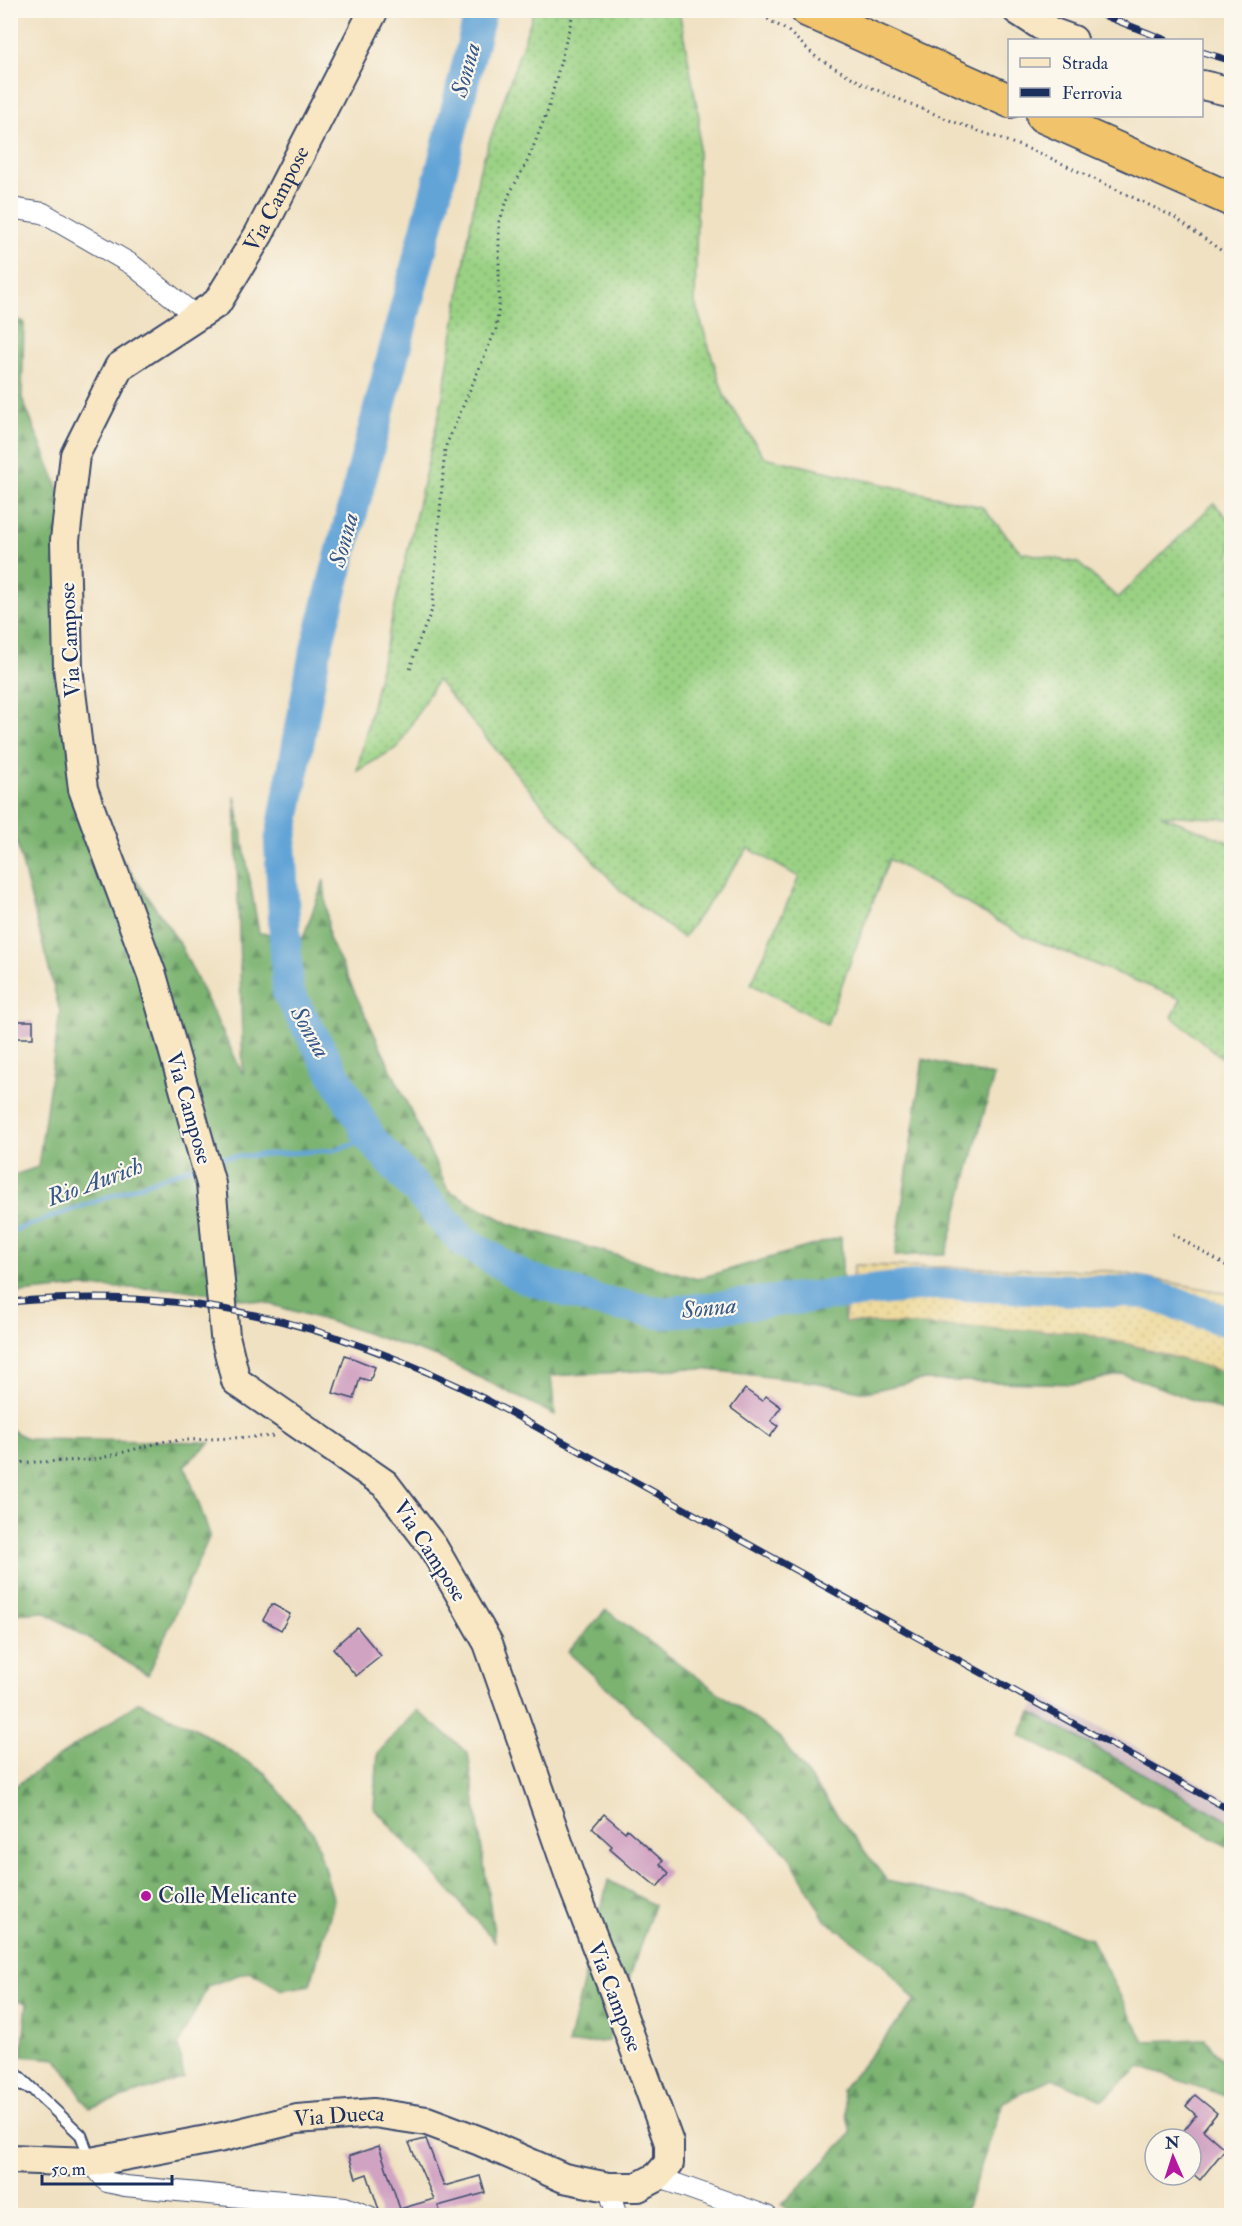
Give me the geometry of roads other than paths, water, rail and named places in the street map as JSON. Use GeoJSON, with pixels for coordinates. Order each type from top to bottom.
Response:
{"type":"FeatureCollection","features":[{"type":"Feature","properties":{"kind":"highway"},"geometry":{"type":"LineString","coordinates":[[807,10],[1008,99]]}},
{"type":"Feature","properties":{"kind":"highway"},"geometry":{"type":"LineString","coordinates":[[1045,117],[1232,200]]}},
{"type":"Feature","properties":{"kind":"street","name":"Via Campose"},"geometry":{"type":"LineString","coordinates":[[374,10],[260,234],[218,303],[119,367],[75,454],[65,540],[68,667],[83,789],[152,975],[211,1184],[225,1336],[236,1381],[385,1484],[433,1547],[488,1643],[575,1891],[669,2143],[669,2163],[657,2177]]}},
{"type":"Feature","properties":{"kind":"street"},"geometry":{"type":"LineString","coordinates":[[1017,10],[1051,32],[1069,39]]}},
{"type":"Feature","properties":{"kind":"street"},"geometry":{"type":"LineString","coordinates":[[1203,85],[1232,92]]}},
{"type":"Feature","properties":{"kind":"street"},"geometry":{"type":"LineString","coordinates":[[10,208],[43,213],[131,264],[196,316]]}},
{"type":"Feature","properties":{"kind":"street","name":"Via Dueca"},"geometry":{"type":"LineString","coordinates":[[10,2159],[91,2162],[223,2137],[297,2119],[374,2113],[427,2121],[480,2141],[564,2178],[608,2187],[638,2187],[657,2177]]}},
{"type":"Feature","properties":{"kind":"street"},"geometry":{"type":"LineString","coordinates":[[91,2162],[107,2182],[125,2186],[345,2207],[369,2216]]}},
{"type":"Feature","properties":{"kind":"street"},"geometry":{"type":"LineString","coordinates":[[657,2177],[767,2216]]}},
{"type":"Feature","properties":{"kind":"street"},"geometry":{"type":"LineString","coordinates":[[608,2187],[617,2216]]}},
{"type":"Feature","properties":{"kind":"lane"},"geometry":{"type":"LineString","coordinates":[[10,2068],[81,2135],[91,2162]]}},
{"type":"Feature","properties":{"kind":"lane"},"geometry":{"type":"LineString","coordinates":[[10,2082],[32,2089]]}},
{"type":"Feature","properties":{"kind":"waterway","name":"Sonna"},"geometry":{"type":"LineString","coordinates":[[481,10],[436,192],[314,657],[280,843],[288,993],[371,1139],[462,1240],[523,1277],[597,1301],[663,1313],[935,1284],[1146,1293],[1232,1323]]}},
{"type":"Feature","properties":{"kind":"waterway","name":"Rio Aurich"},"geometry":{"type":"LineString","coordinates":[[215,1158],[334,1150],[371,1139]]}},
{"type":"Feature","properties":{"kind":"waterway","name":"Rio Aurich"},"geometry":{"type":"LineString","coordinates":[[10,1232],[192,1167]]}},
{"type":"Feature","properties":{"kind":"railway"},"geometry":{"type":"LineString","coordinates":[[1090,10],[1163,39]]}},
{"type":"Feature","properties":{"kind":"railway"},"geometry":{"type":"LineString","coordinates":[[1203,52],[1232,61]]}},
{"type":"Feature","properties":{"kind":"railway"},"geometry":{"type":"LineString","coordinates":[[10,1302],[75,1298],[138,1299],[198,1305],[315,1330],[430,1373],[489,1401],[1232,1811]]}},
{"type":"Feature","properties":{"kind":"place","name":"Colle Melicante"},"geometry":{"type":"Point","coordinates":[146,1896]}}]}
